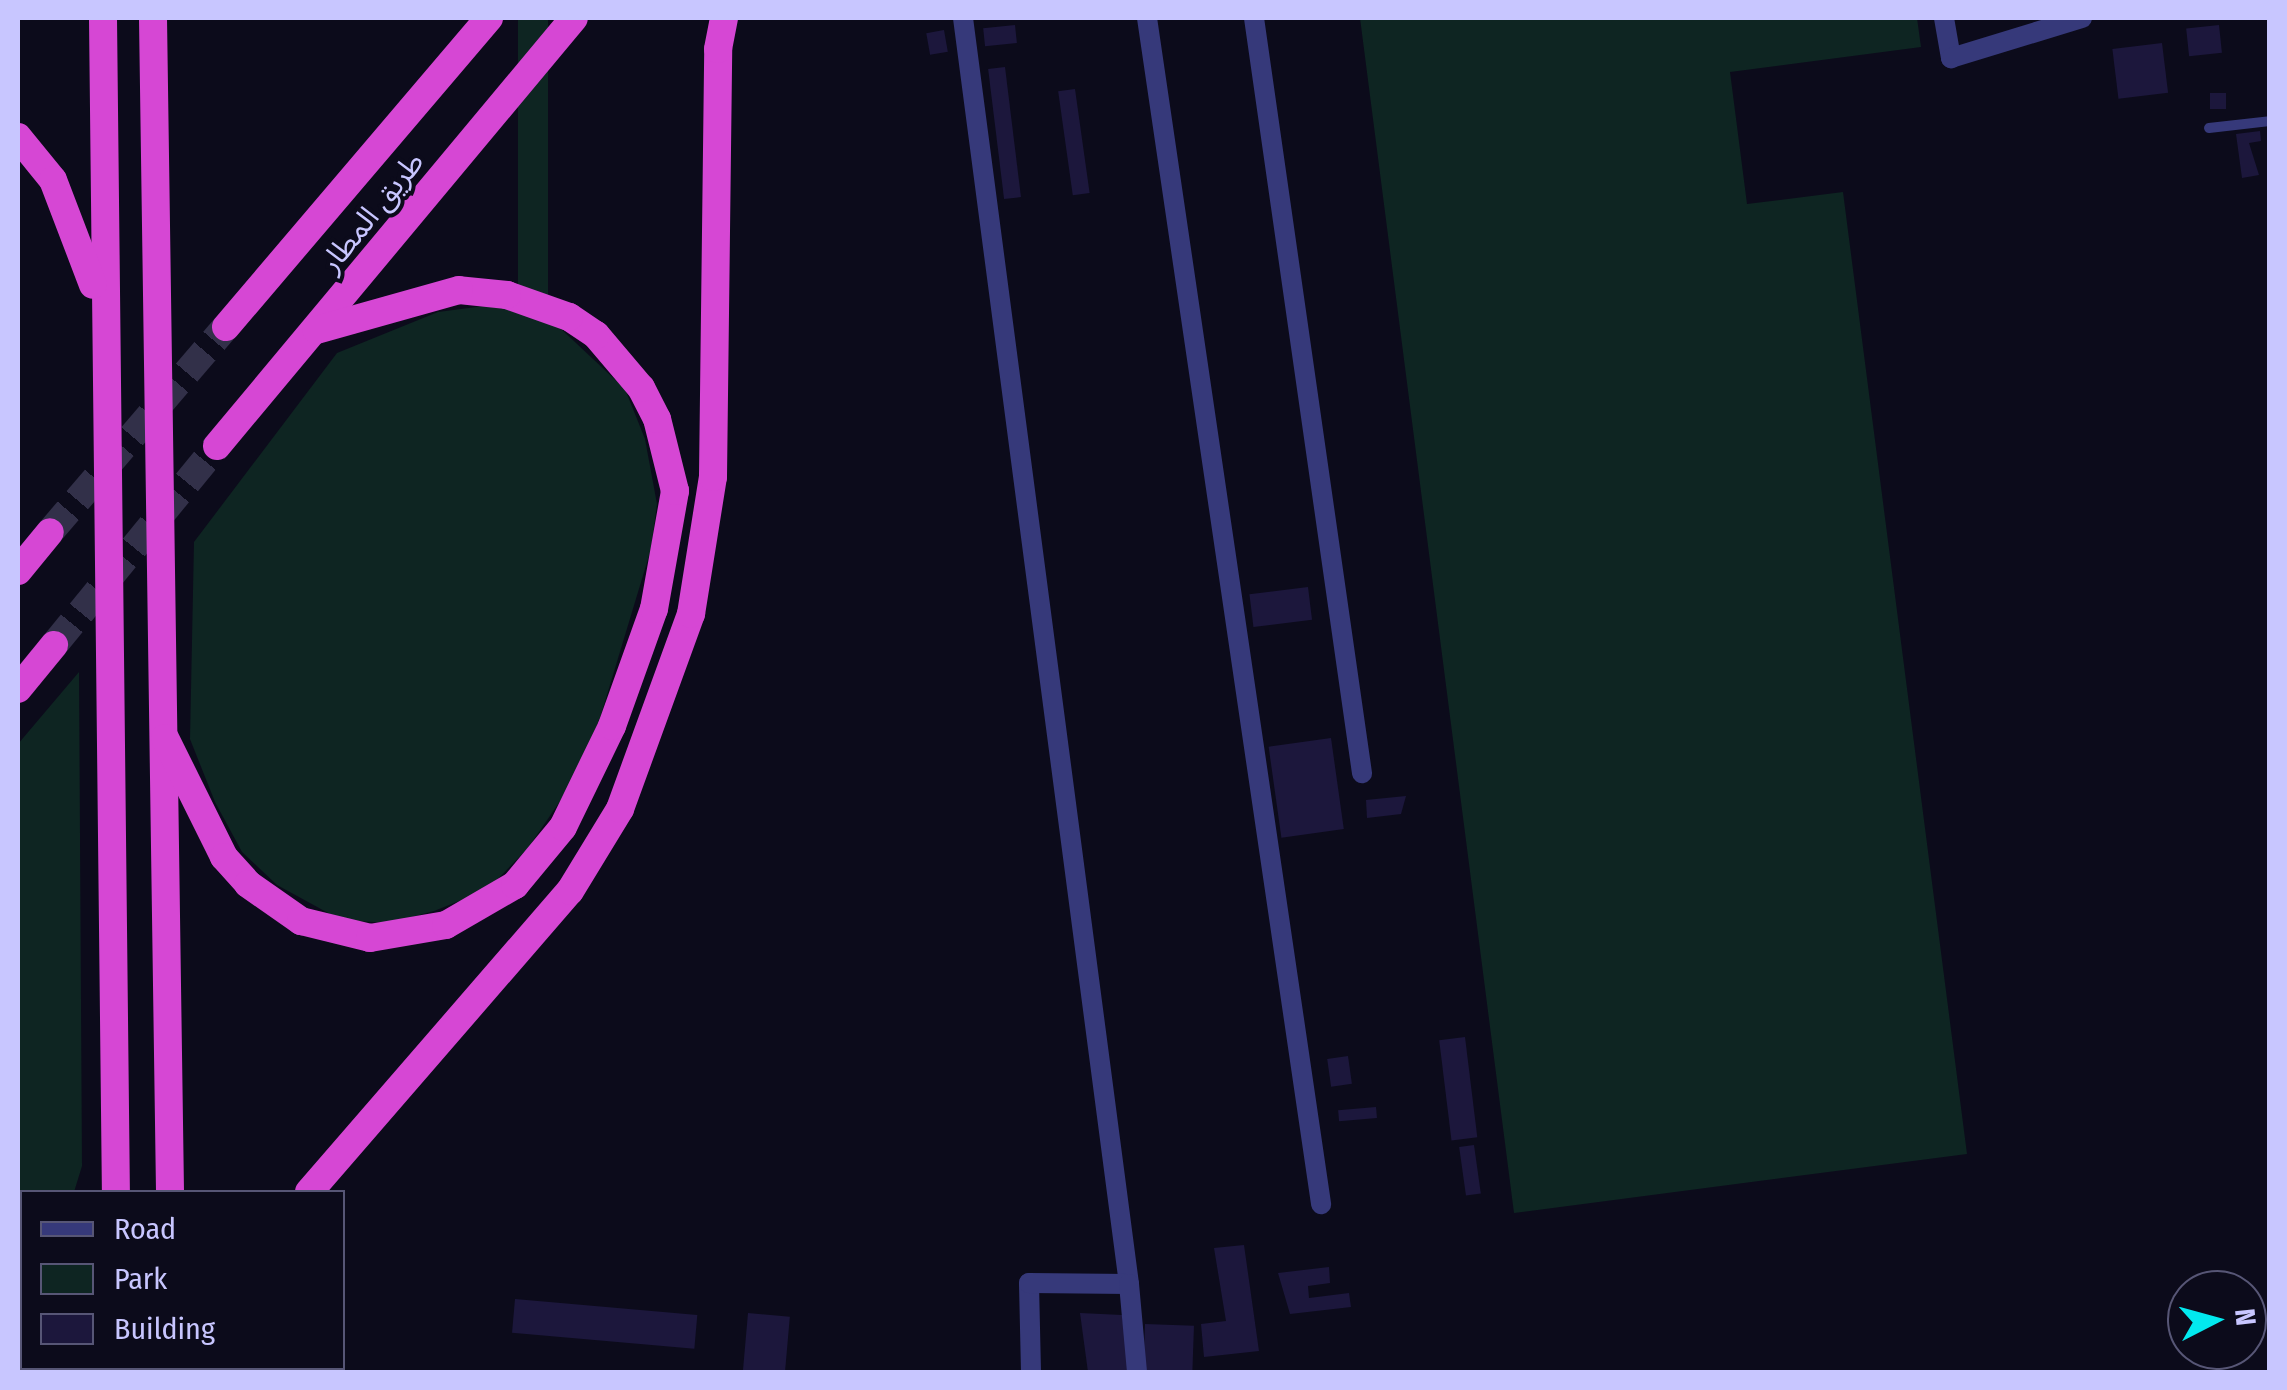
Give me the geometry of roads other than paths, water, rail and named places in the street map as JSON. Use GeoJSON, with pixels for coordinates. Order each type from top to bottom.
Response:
{"type":"FeatureCollection","features":[{"type":"Feature","properties":{"kind":"highway"},"geometry":{"type":"LineString","coordinates":[[103,18],[102,314],[116,1190]]}},
{"type":"Feature","properties":{"kind":"highway"},"geometry":{"type":"LineString","coordinates":[[153,18],[170,1190]]}},
{"type":"Feature","properties":{"kind":"highway","name":"طريق المطار"},"geometry":{"type":"LineString","coordinates":[[226,327],[488,18]]}},
{"type":"Feature","properties":{"kind":"highway","name":"طريق المطار"},"geometry":{"type":"LineString","coordinates":[[217,446],[574,18]]}},
{"type":"Feature","properties":{"kind":"highway"},"geometry":{"type":"LineString","coordinates":[[311,1190],[570,891],[620,808],[691,614],[713,477],[724,18]]}},
{"type":"Feature","properties":{"kind":"highway"},"geometry":{"type":"LineString","coordinates":[[18,137],[70,213],[102,314]]}},
{"type":"Feature","properties":{"kind":"highway"},"geometry":{"type":"LineString","coordinates":[[165,738],[224,857],[248,884],[301,921],[370,938],[446,925],[515,885],[563,828],[612,726],[654,609],[674,492],[657,419],[642,388],[596,335],[569,318],[506,295],[459,290],[317,330]]}},
{"type":"Feature","properties":{"kind":"highway"},"geometry":{"type":"LineString","coordinates":[[18,571],[50,532]]}},
{"type":"Feature","properties":{"kind":"highway"},"geometry":{"type":"LineString","coordinates":[[18,688],[54,645]]}},
{"type":"Feature","properties":{"kind":"highway"},"geometry":{"type":"LineString","coordinates":[[97,1190],[114,1126]]}},
{"type":"Feature","properties":{"kind":"street"},"geometry":{"type":"LineString","coordinates":[[963,18],[1138,1372]]}},
{"type":"Feature","properties":{"kind":"street"},"geometry":{"type":"LineString","coordinates":[[1147,18],[1321,1204]]}},
{"type":"Feature","properties":{"kind":"street"},"geometry":{"type":"LineString","coordinates":[[1254,18],[1362,773]]}},
{"type":"Feature","properties":{"kind":"street"},"geometry":{"type":"LineString","coordinates":[[1944,18],[1951,58],[2082,18]]}},
{"type":"Feature","properties":{"kind":"street"},"geometry":{"type":"LineString","coordinates":[[1031,1372],[1028,1283],[1129,1284]]}},
{"type":"Feature","properties":{"kind":"lane"},"geometry":{"type":"LineString","coordinates":[[2208,128],[2270,121]]}},
{"type":"Feature","properties":{"kind":"tunnel"},"geometry":{"type":"LineString","coordinates":[[50,532],[226,327]]}},
{"type":"Feature","properties":{"kind":"tunnel"},"geometry":{"type":"LineString","coordinates":[[54,645],[217,446]]}}]}
